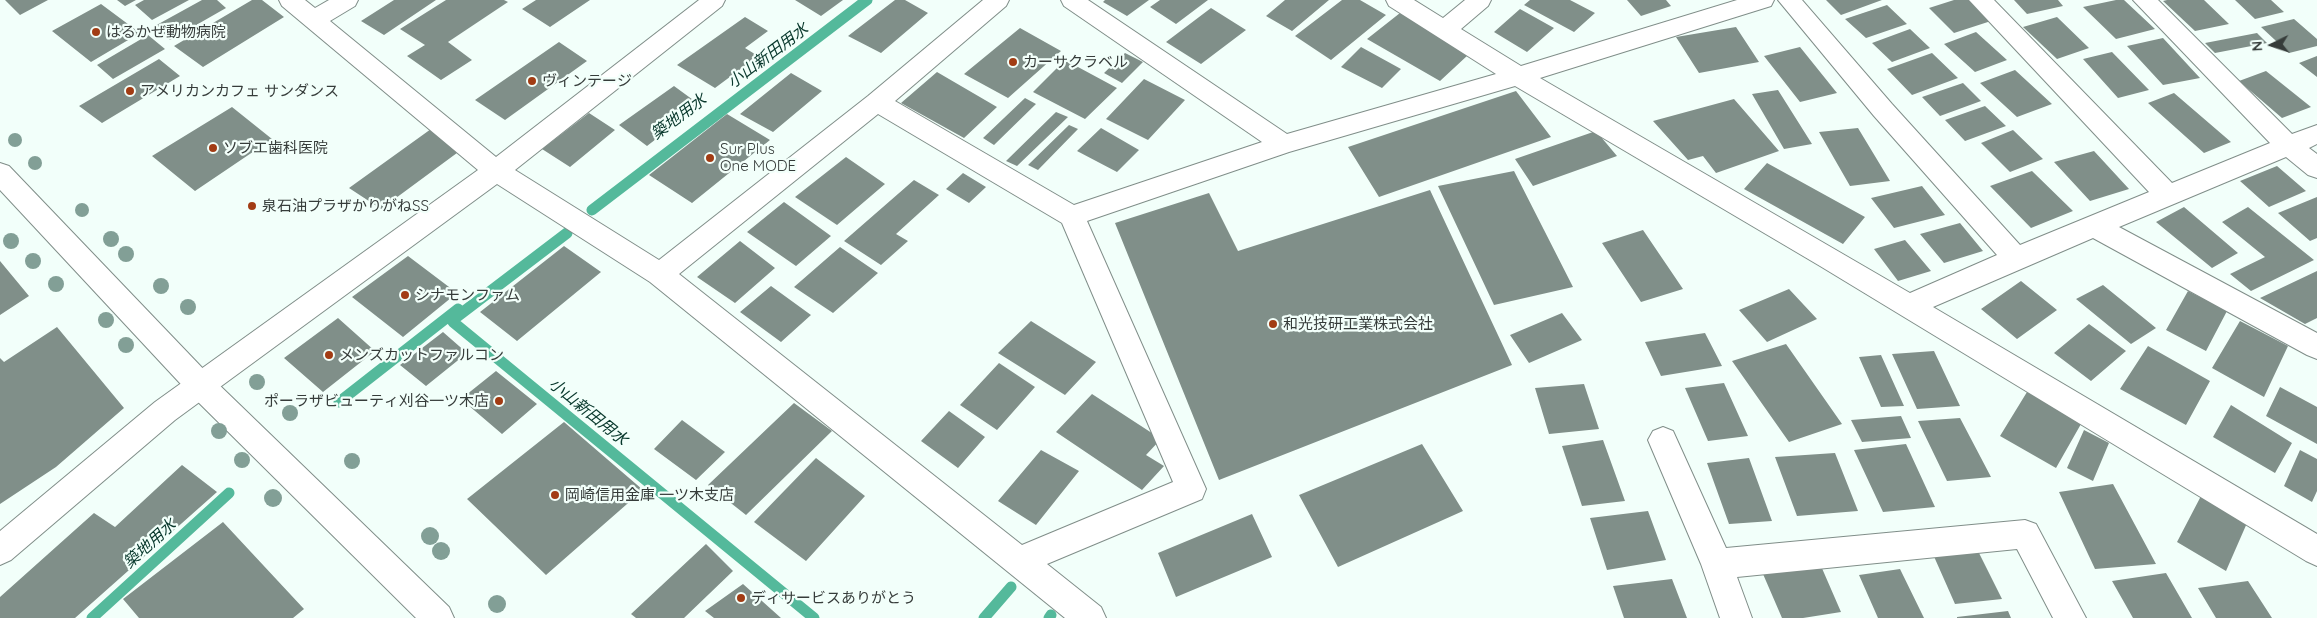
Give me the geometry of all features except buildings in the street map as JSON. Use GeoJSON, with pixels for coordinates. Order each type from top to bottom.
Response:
{"type":"FeatureCollection","features":[{"type":"Feature","properties":{"kind":"street"},"geometry":{"type":"LineString","coordinates":[[290,0],[496,171],[660,274],[1090,618]]}},
{"type":"Feature","properties":{"kind":"street"},"geometry":{"type":"LineString","coordinates":[[315,19],[347,0]]}},
{"type":"Feature","properties":{"kind":"street"},"geometry":{"type":"LineString","coordinates":[[660,274],[877,102],[998,0]]}},
{"type":"Feature","properties":{"kind":"street"},"geometry":{"type":"LineString","coordinates":[[1072,0],[1284,144]]}},
{"type":"Feature","properties":{"kind":"street"},"geometry":{"type":"LineString","coordinates":[[1397,0],[1518,76],[1829,258],[2317,551]]}},
{"type":"Feature","properties":{"kind":"street"},"geometry":{"type":"LineString","coordinates":[[1444,30],[1480,0]]}},
{"type":"Feature","properties":{"kind":"street"},"geometry":{"type":"LineString","coordinates":[[1072,216],[1284,144],[1518,76],[1762,0]]}},
{"type":"Feature","properties":{"kind":"street"},"geometry":{"type":"LineString","coordinates":[[1790,0],[1882,110],[2016,258]]}},
{"type":"Feature","properties":{"kind":"street"},"geometry":{"type":"LineString","coordinates":[[1980,0],[2169,196]]}},
{"type":"Feature","properties":{"kind":"street"},"geometry":{"type":"LineString","coordinates":[[2144,0],[2289,146],[2317,168]]}},
{"type":"Feature","properties":{"kind":"street"},"geometry":{"type":"LineString","coordinates":[[0,550],[165,411],[496,171],[706,2]]}},
{"type":"Feature","properties":{"kind":"street"},"geometry":{"type":"LineString","coordinates":[[877,102],[1072,216],[1191,489],[1019,561]]}},
{"type":"Feature","properties":{"kind":"street"},"geometry":{"type":"LineString","coordinates":[[1907,306],[2016,258],[2317,134]]}},
{"type":"Feature","properties":{"kind":"street"},"geometry":{"type":"LineString","coordinates":[[0,174],[201,386],[438,618]]}},
{"type":"Feature","properties":{"kind":"street"},"geometry":{"type":"LineString","coordinates":[[2094,226],[2317,347]]}},
{"type":"Feature","properties":{"kind":"street"},"geometry":{"type":"LineString","coordinates":[[1663,440],[1717,564],[1736,618]]}},
{"type":"Feature","properties":{"kind":"street"},"geometry":{"type":"LineString","coordinates":[[1717,564],[2025,534],[2070,618]]}},
{"type":"Feature","properties":{"kind":"waterway","name":"小山新田用水"},"geometry":{"type":"LineString","coordinates":[[592,210],[867,0]]}},
{"type":"Feature","properties":{"kind":"waterway","name":"小山新田用水"},"geometry":{"type":"LineString","coordinates":[[567,233],[454,319],[453,322],[814,618]]}},
{"type":"Feature","properties":{"kind":"waterway","name":"築地用水"},"geometry":{"type":"LineString","coordinates":[[339,402],[458,309]]}},
{"type":"Feature","properties":{"kind":"waterway","name":"築地用水"},"geometry":{"type":"LineString","coordinates":[[92,618],[229,493]]}},
{"type":"Feature","properties":{"kind":"waterway","name":"小山新田用水"},"geometry":{"type":"LineString","coordinates":[[984,618],[1011,587]]}},
{"type":"Feature","properties":{"kind":"place","name":"はるかぜ動物病院"},"geometry":{"type":"Point","coordinates":[96,32]}},
{"type":"Feature","properties":{"kind":"place","name":"カーサクラベル"},"geometry":{"type":"Point","coordinates":[1013,62]}},
{"type":"Feature","properties":{"kind":"place","name":"ヴィンテージ"},"geometry":{"type":"Point","coordinates":[532,81]}},
{"type":"Feature","properties":{"kind":"place","name":"アメリカンカフェ サンダンス"},"geometry":{"type":"Point","coordinates":[130,91]}},
{"type":"Feature","properties":{"kind":"place","name":"ソブエ歯科医院"},"geometry":{"type":"Point","coordinates":[213,148]}},
{"type":"Feature","properties":{"kind":"place","name":"Sur Plus One MODE"},"geometry":{"type":"Point","coordinates":[710,158]}},
{"type":"Feature","properties":{"kind":"place","name":"泉石油プラザかりがねSS"},"geometry":{"type":"Point","coordinates":[252,206]}},
{"type":"Feature","properties":{"kind":"place","name":"シナモンファム"},"geometry":{"type":"Point","coordinates":[405,295]}},
{"type":"Feature","properties":{"kind":"place","name":"和光技研工業株式会社"},"geometry":{"type":"Point","coordinates":[1273,324]}},
{"type":"Feature","properties":{"kind":"place","name":"メンズカットファルコン"},"geometry":{"type":"Point","coordinates":[329,355]}},
{"type":"Feature","properties":{"kind":"place","name":"ポーラザビューティ刈谷一ツ木店"},"geometry":{"type":"Point","coordinates":[499,401]}},
{"type":"Feature","properties":{"kind":"place","name":"岡崎信用金庫 一ツ木支店"},"geometry":{"type":"Point","coordinates":[555,495]}},
{"type":"Feature","properties":{"kind":"place","name":"ディサービスありがとう"},"geometry":{"type":"Point","coordinates":[741,598]}}]}
